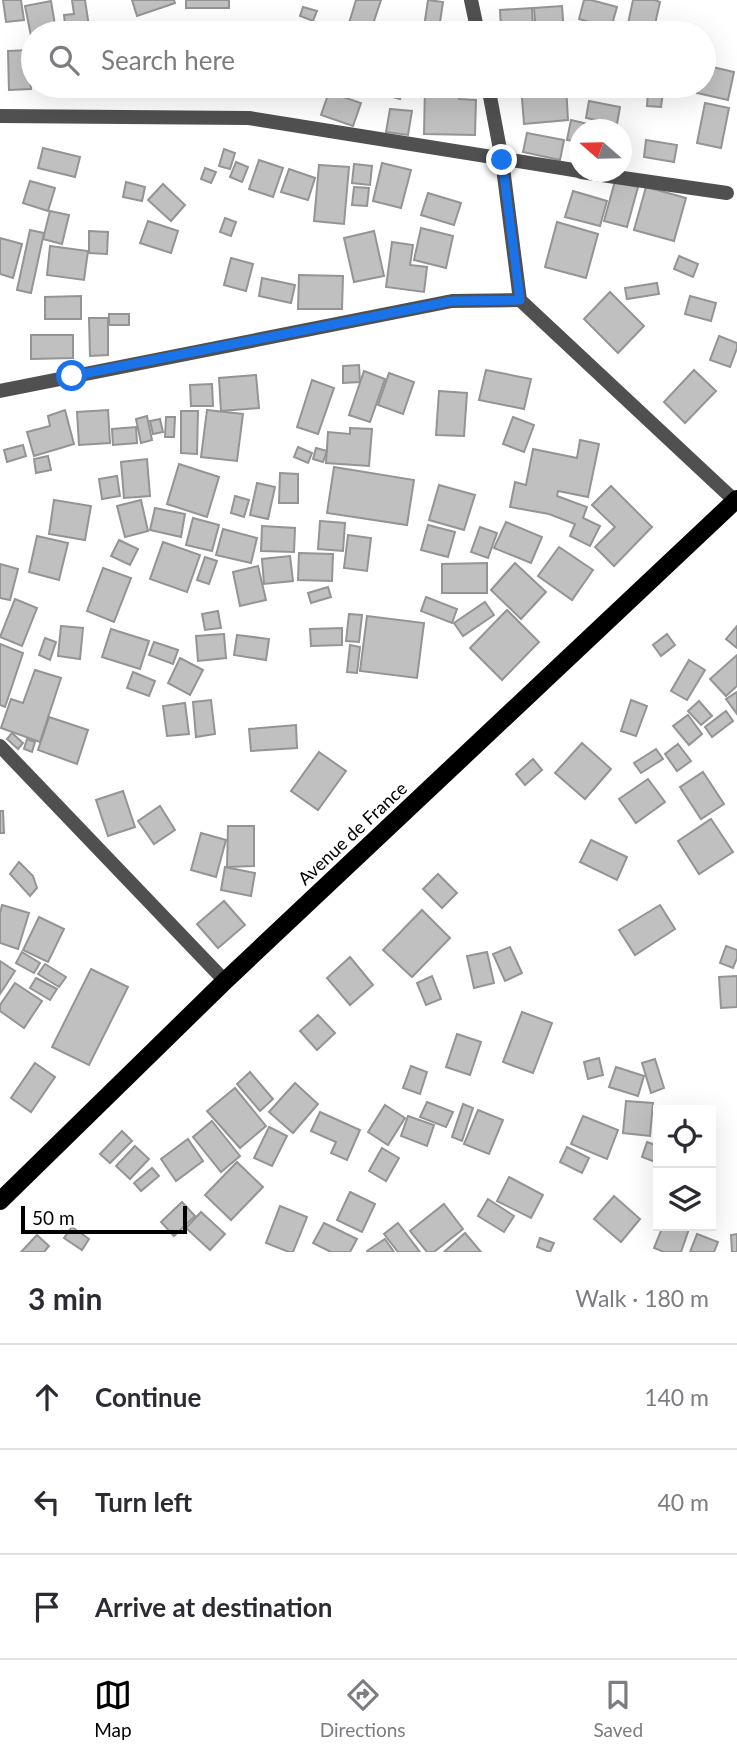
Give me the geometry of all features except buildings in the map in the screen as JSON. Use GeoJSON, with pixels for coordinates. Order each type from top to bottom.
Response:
{"type":"FeatureCollection","features":[{"type":"Feature","properties":{"kind":"main road","name":"Avenue de France"},"geometry":{"type":"LineString","coordinates":[[0,1201],[225,981],[736,500]]}},
{"type":"Feature","properties":{"kind":"street"},"geometry":{"type":"LineString","coordinates":[[471,0],[475,21]]}},
{"type":"Feature","properties":{"kind":"street"},"geometry":{"type":"LineString","coordinates":[[490,98],[502,160],[520,300],[736,500]]}},
{"type":"Feature","properties":{"kind":"street"},"geometry":{"type":"LineString","coordinates":[[0,117],[249,118],[569,169]]}},
{"type":"Feature","properties":{"kind":"street"},"geometry":{"type":"LineString","coordinates":[[632,179],[727,193]]}},
{"type":"Feature","properties":{"kind":"street"},"geometry":{"type":"LineString","coordinates":[[0,391],[452,301],[520,300]]}},
{"type":"Feature","properties":{"kind":"street"},"geometry":{"type":"LineString","coordinates":[[0,746],[225,981]]}},
{"type":"Feature","properties":{"kind":"route"},"geometry":{"type":"LineString","coordinates":[[72,376],[452,301],[520,300],[502,160]]}}]}
